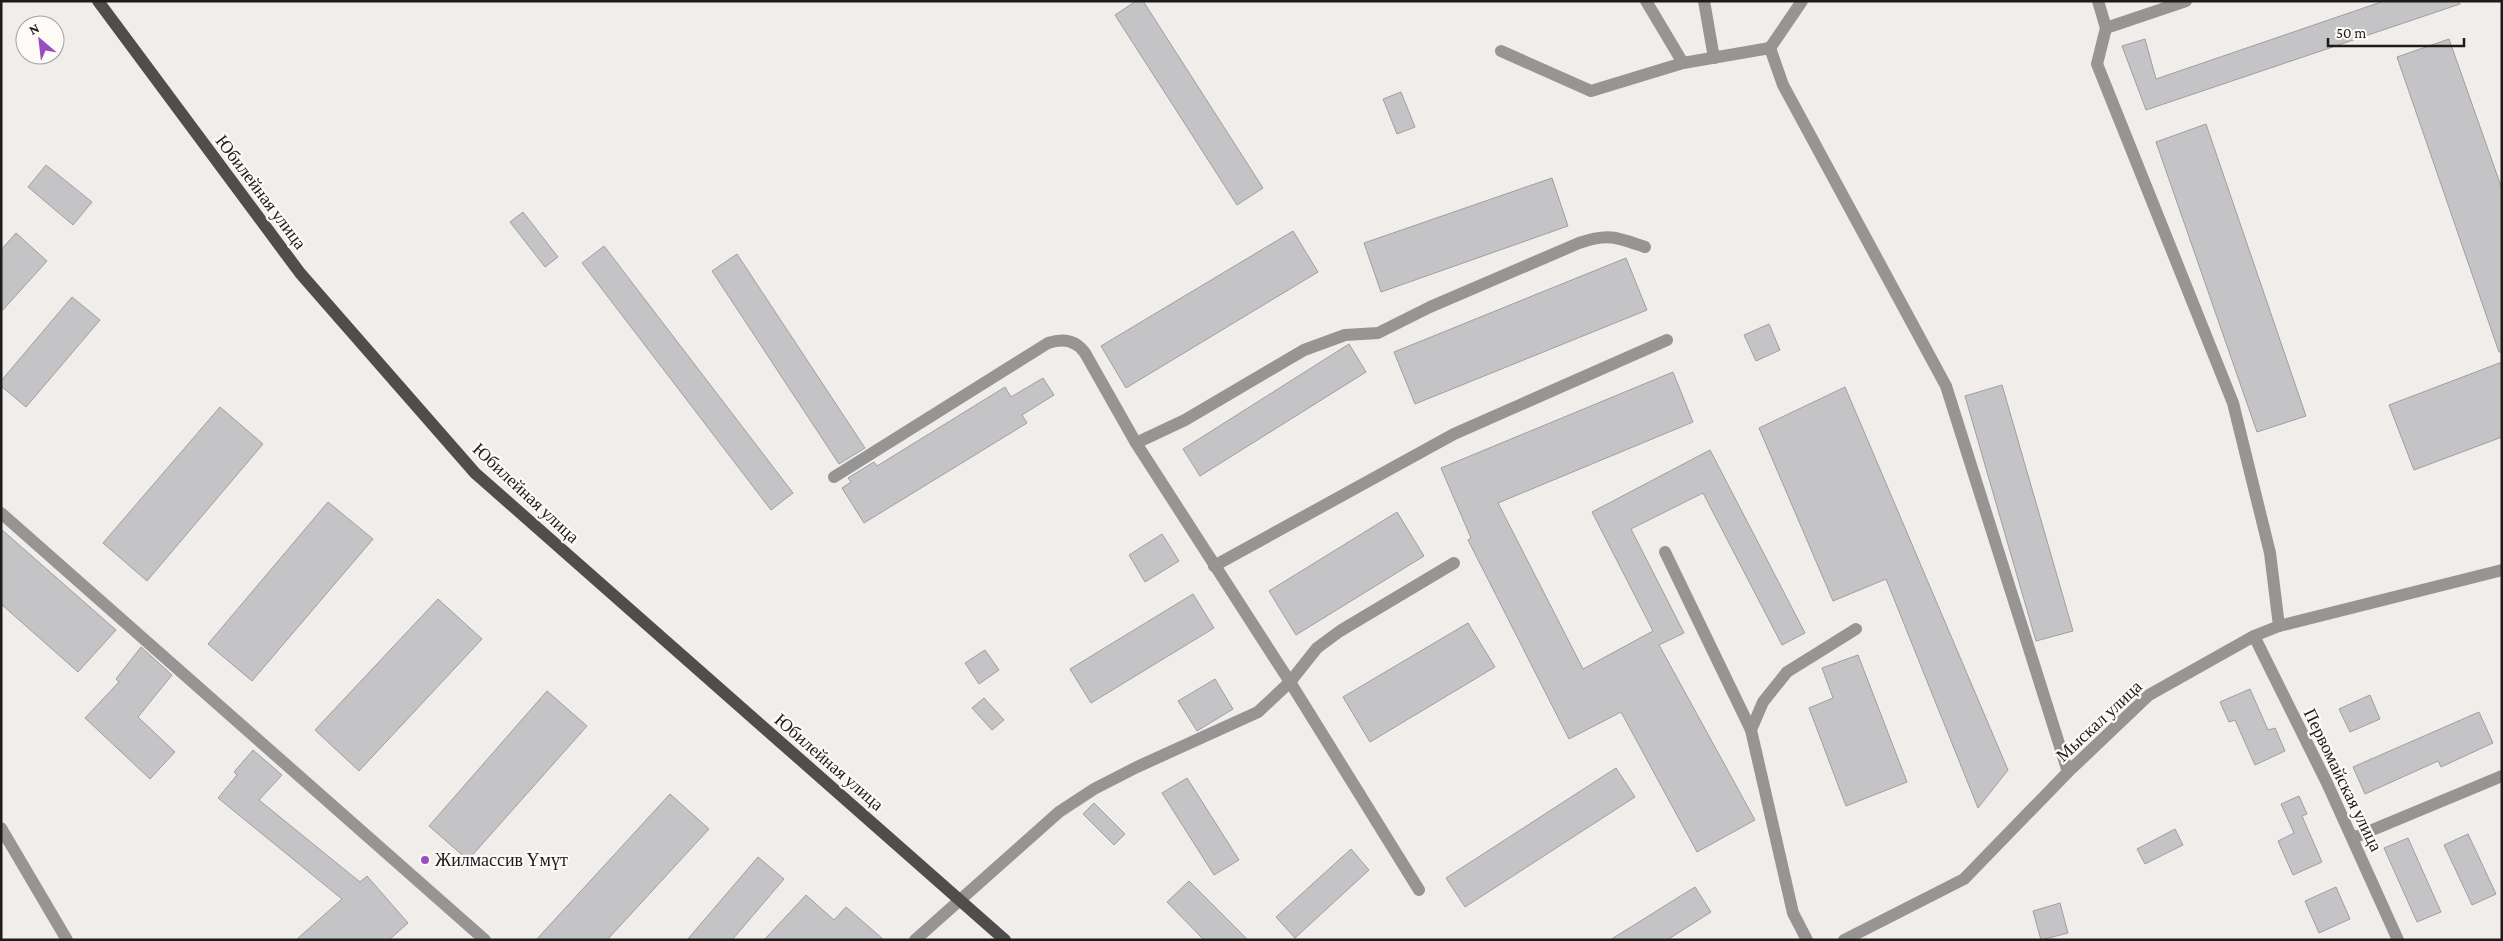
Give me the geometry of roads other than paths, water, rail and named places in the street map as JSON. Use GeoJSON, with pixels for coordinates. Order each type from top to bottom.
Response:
{"type":"FeatureCollection","features":[{"type":"Feature","properties":{"kind":"main road","name":"Юбилейная улица"},"geometry":{"type":"LineString","coordinates":[[98,1],[300,273],[475,473],[1005,940]]}},
{"type":"Feature","properties":{"kind":"street"},"geometry":{"type":"LineString","coordinates":[[1646,1],[1683,62]]}},
{"type":"Feature","properties":{"kind":"street"},"geometry":{"type":"LineString","coordinates":[[1704,1],[1714,58]]}},
{"type":"Feature","properties":{"kind":"street"},"geometry":{"type":"LineString","coordinates":[[1501,51],[1591,91],[1683,62],[1770,48],[1802,1]]}},
{"type":"Feature","properties":{"kind":"street"},"geometry":{"type":"LineString","coordinates":[[2098,1],[2106,28],[2097,64],[2233,403],[2270,553],[2279,626]]}},
{"type":"Feature","properties":{"kind":"street"},"geometry":{"type":"LineString","coordinates":[[2106,28],[2186,1]]}},
{"type":"Feature","properties":{"kind":"street"},"geometry":{"type":"LineString","coordinates":[[1770,48],[1783,85],[1946,386],[2068,772]]}},
{"type":"Feature","properties":{"kind":"street"},"geometry":{"type":"LineString","coordinates":[[1136,442],[1185,420],[1304,350],[1345,335],[1378,333],[1430,307],[1579,243],[1600,236],[1611,236],[1645,247]]}},
{"type":"Feature","properties":{"kind":"street"},"geometry":{"type":"LineString","coordinates":[[834,477],[1028,355],[1057,340],[1076,343],[1081,347],[1136,442],[1290,682],[1419,890]]}},
{"type":"Feature","properties":{"kind":"street"},"geometry":{"type":"LineString","coordinates":[[1214,566],[1454,434],[1667,340]]}},
{"type":"Feature","properties":{"kind":"street"},"geometry":{"type":"LineString","coordinates":[[1,513],[485,940]]}},
{"type":"Feature","properties":{"kind":"street"},"geometry":{"type":"LineString","coordinates":[[1665,552],[1751,730],[1793,913],[1807,940]]}},
{"type":"Feature","properties":{"kind":"street"},"geometry":{"type":"LineString","coordinates":[[915,940],[1017,848],[1066,808],[1094,789],[1137,767],[1258,712],[1290,682],[1317,648],[1340,631],[1454,563]]}},
{"type":"Feature","properties":{"kind":"street","name":"Мыскал улица"},"geometry":{"type":"LineString","coordinates":[[1844,940],[1964,879],[2068,772],[2149,694],[2254,636],[2279,626],[2502,570]]}},
{"type":"Feature","properties":{"kind":"street"},"geometry":{"type":"LineString","coordinates":[[1751,730],[1763,702],[1787,672],[1856,629]]}},
{"type":"Feature","properties":{"kind":"street","name":"Первомайская улица"},"geometry":{"type":"LineString","coordinates":[[2254,636],[2353,838],[2398,940]]}},
{"type":"Feature","properties":{"kind":"street"},"geometry":{"type":"LineString","coordinates":[[2353,838],[2502,776]]}},
{"type":"Feature","properties":{"kind":"street"},"geometry":{"type":"LineString","coordinates":[[1,828],[67,940]]}},
{"type":"Feature","properties":{"kind":"place","name":"Жилмассив Үмүт"},"geometry":{"type":"Point","coordinates":[425,860]}}]}
